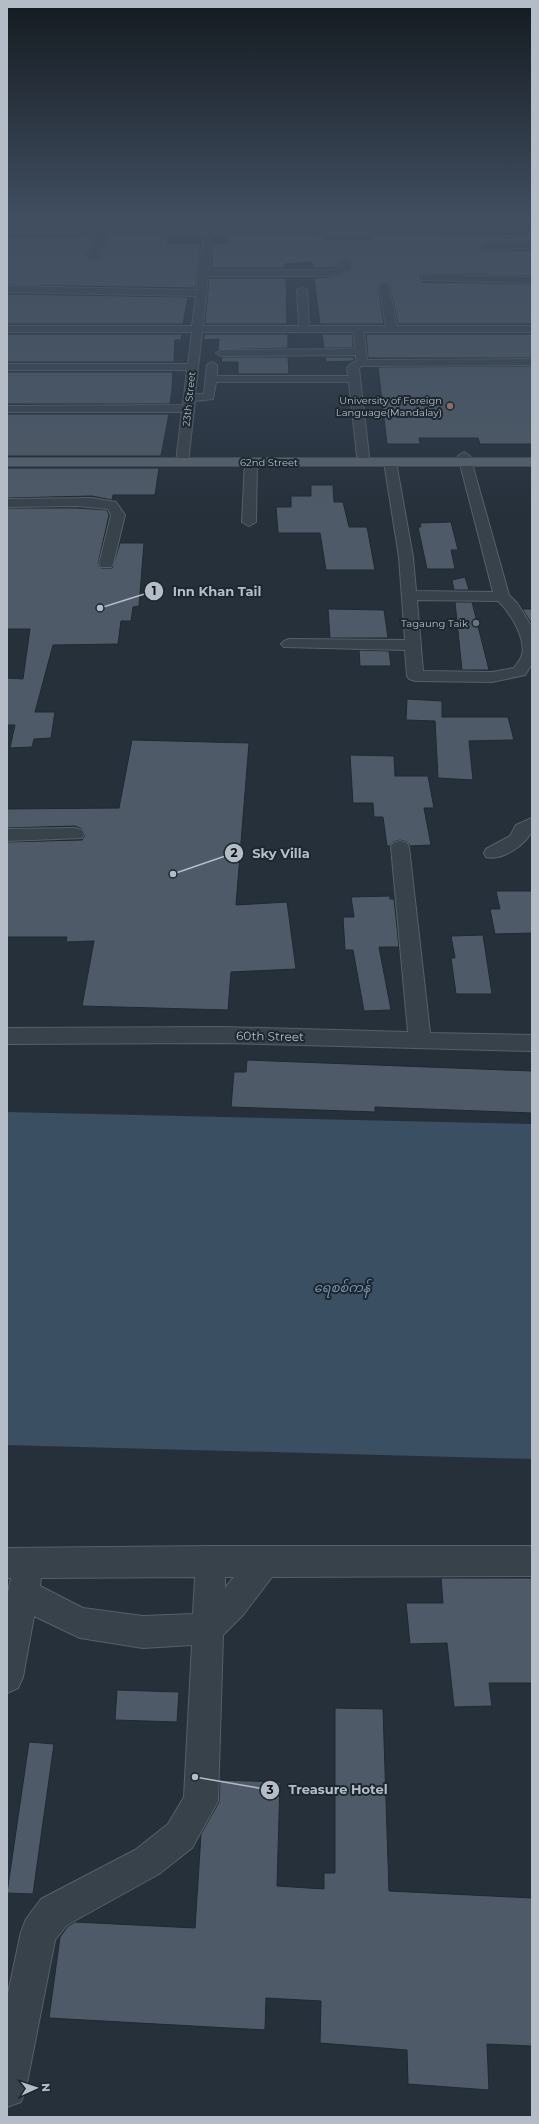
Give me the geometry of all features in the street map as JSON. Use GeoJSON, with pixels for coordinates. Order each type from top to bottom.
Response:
{"type":"FeatureCollection","features":[{"type":"Feature","properties":{"kind":"main road","name":"62nd Street"},"geometry":{"type":"LineString","coordinates":[[7,462],[363,456],[532,462]]}},
{"type":"Feature","properties":{"kind":"main road","name":"62nd Street"},"geometry":{"type":"LineString","coordinates":[[7,457],[251,462],[390,462],[532,456]]}},
{"type":"Feature","properties":{"kind":"street","name":"23th Street"},"geometry":{"type":"LineString","coordinates":[[183,460],[198,316]]}},
{"type":"Feature","properties":{"kind":"street"},"geometry":{"type":"LineString","coordinates":[[303,316],[304,328]]}},
{"type":"Feature","properties":{"kind":"street"},"geometry":{"type":"LineString","coordinates":[[390,316],[392,329]]}},
{"type":"Feature","properties":{"kind":"street"},"geometry":{"type":"LineString","coordinates":[[7,329],[532,329]]}},
{"type":"Feature","properties":{"kind":"street"},"geometry":{"type":"LineString","coordinates":[[359,329],[361,358],[353,368],[363,456]]}},
{"type":"Feature","properties":{"kind":"street"},"geometry":{"type":"LineString","coordinates":[[440,329],[450,362]]}},
{"type":"Feature","properties":{"kind":"street"},"geometry":{"type":"LineString","coordinates":[[221,352],[450,362],[532,362]]}},
{"type":"Feature","properties":{"kind":"street"},"geometry":{"type":"LineString","coordinates":[[7,409],[189,403],[209,397],[212,362]]}},
{"type":"Feature","properties":{"kind":"street"},"geometry":{"type":"LineString","coordinates":[[7,367],[192,367]]}},
{"type":"Feature","properties":{"kind":"street"},"geometry":{"type":"LineString","coordinates":[[211,379],[355,379]]}},
{"type":"Feature","properties":{"kind":"street"},"geometry":{"type":"LineString","coordinates":[[390,462],[406,557],[414,645],[415,676],[492,677],[519,672],[530,654],[527,631],[512,606],[502,597],[464,459]]}},
{"type":"Feature","properties":{"kind":"street"},"geometry":{"type":"LineString","coordinates":[[249,522],[251,462]]}},
{"type":"Feature","properties":{"kind":"street"},"geometry":{"type":"LineString","coordinates":[[7,503],[95,502],[112,506],[116,509],[118,515],[106,564]]}},
{"type":"Feature","properties":{"kind":"street"},"geometry":{"type":"LineString","coordinates":[[410,595],[502,597]]}},
{"type":"Feature","properties":{"kind":"street"},"geometry":{"type":"LineString","coordinates":[[289,644],[414,645]]}},
{"type":"Feature","properties":{"kind":"street"},"geometry":{"type":"LineString","coordinates":[[493,853],[518,839],[522,829],[532,824]]}},
{"type":"Feature","properties":{"kind":"street"},"geometry":{"type":"LineString","coordinates":[[7,835],[75,834]]}},
{"type":"Feature","properties":{"kind":"street"},"geometry":{"type":"LineString","coordinates":[[400,847],[402,880],[420,1039]]}},
{"type":"Feature","properties":{"kind":"street","name":"60th Street"},"geometry":{"type":"LineString","coordinates":[[7,1036],[223,1035],[532,1043]]}},
{"type":"Feature","properties":{"kind":"street"},"geometry":{"type":"LineString","coordinates":[[7,2088],[39,1932],[54,1912],[147,1862],[180,1836],[201,1801],[211,1561]]}},
{"type":"Feature","properties":{"kind":"street"},"geometry":{"type":"LineString","coordinates":[[23,1594],[80,1623],[143,1632],[208,1629],[232,1604],[266,1561]]}},
{"type":"Feature","properties":{"kind":"street"},"geometry":{"type":"LineString","coordinates":[[7,1676],[23,1594],[18,1562],[532,1561]]}},
{"type":"Feature","properties":{"kind":"water","name":"ရေစစ်ကန်"},"geometry":{"type":"Polygon","coordinates":[[[7,1112],[532,1124],[532,1459],[7,1445],[7,1112]]]}},
{"type":"Feature","properties":{"kind":"building"},"geometry":{"type":"Polygon","coordinates":[[[7,316],[184,316],[183,324],[7,324],[7,316]]]}},
{"type":"Feature","properties":{"kind":"building"},"geometry":{"type":"Polygon","coordinates":[[[206,316],[287,316],[287,324],[205,324],[206,316]]]}},
{"type":"Feature","properties":{"kind":"building"},"geometry":{"type":"Polygon","coordinates":[[[319,316],[383,316],[384,324],[320,324],[319,316]]]}},
{"type":"Feature","properties":{"kind":"building"},"geometry":{"type":"Polygon","coordinates":[[[396,316],[532,316],[532,324],[398,324],[396,316]]]}},
{"type":"Feature","properties":{"kind":"building"},"geometry":{"type":"Polygon","coordinates":[[[7,334],[182,334],[181,340],[175,340],[174,362],[7,362],[7,334]]]}},
{"type":"Feature","properties":{"kind":"building"},"geometry":{"type":"Polygon","coordinates":[[[204,334],[288,334],[288,348],[218,350],[219,339],[204,340],[204,334]]]}},
{"type":"Feature","properties":{"kind":"building"},"geometry":{"type":"Polygon","coordinates":[[[322,334],[353,334],[353,348],[324,348],[322,334]]]}},
{"type":"Feature","properties":{"kind":"building"},"geometry":{"type":"Polygon","coordinates":[[[366,334],[532,334],[532,358],[368,358],[366,334]]]}},
{"type":"Feature","properties":{"kind":"building"},"geometry":{"type":"Polygon","coordinates":[[[222,357],[288,357],[289,374],[238,374],[238,362],[221,362],[222,357]]]}},
{"type":"Feature","properties":{"kind":"building"},"geometry":{"type":"Polygon","coordinates":[[[325,357],[354,357],[354,361],[326,362],[325,357]]]}},
{"type":"Feature","properties":{"kind":"building","name":"University of Foreign Language(Mandalay)"},"geometry":{"type":"Polygon","coordinates":[[[532,366],[532,444],[480,444],[478,438],[419,438],[420,444],[387,444],[378,367],[532,366]]]}},
{"type":"Feature","properties":{"kind":"building"},"geometry":{"type":"Polygon","coordinates":[[[7,372],[173,372],[170,404],[7,404],[7,372]]]}},
{"type":"Feature","properties":{"kind":"building"},"geometry":{"type":"Polygon","coordinates":[[[7,414],[169,414],[161,456],[7,456],[7,414]]]}},
{"type":"Feature","properties":{"kind":"building"},"geometry":{"type":"Polygon","coordinates":[[[7,468],[159,468],[155,495],[113,495],[112,500],[92,496],[7,498],[7,468]]]}},
{"type":"Feature","properties":{"kind":"building"},"geometry":{"type":"Polygon","coordinates":[[[311,485],[333,485],[334,502],[343,502],[349,527],[367,527],[375,570],[326,570],[320,533],[278,533],[276,507],[291,507],[291,496],[311,496],[311,485]]]}},
{"type":"Feature","properties":{"kind":"building"},"geometry":{"type":"Polygon","coordinates":[[[7,508],[77,508],[107,510],[109,515],[98,564],[101,568],[112,568],[120,543],[144,543],[139,606],[133,607],[131,621],[121,621],[118,644],[53,645],[35,712],[55,712],[51,738],[34,739],[32,747],[10,748],[15,725],[7,725],[7,678],[23,679],[30,629],[7,629],[7,508]]]}},
{"type":"Feature","properties":{"kind":"building"},"geometry":{"type":"Polygon","coordinates":[[[451,522],[458,550],[451,550],[455,569],[427,569],[418,527],[421,527],[420,523],[451,522]]]}},
{"type":"Feature","properties":{"kind":"building"},"geometry":{"type":"Polygon","coordinates":[[[465,577],[469,590],[454,590],[452,580],[465,577]]]}},
{"type":"Feature","properties":{"kind":"building"},"geometry":{"type":"Polygon","coordinates":[[[455,602],[472,602],[489,670],[462,670],[455,602]]]}},
{"type":"Feature","properties":{"kind":"building"},"geometry":{"type":"Polygon","coordinates":[[[328,609],[384,610],[388,638],[330,638],[328,609]]]}},
{"type":"Feature","properties":{"kind":"building"},"geometry":{"type":"Polygon","coordinates":[[[522,609],[532,609],[532,624],[522,609]]]}},
{"type":"Feature","properties":{"kind":"building"},"geometry":{"type":"Polygon","coordinates":[[[359,650],[389,651],[391,666],[360,666],[359,650]]]}},
{"type":"Feature","properties":{"kind":"building"},"geometry":{"type":"Polygon","coordinates":[[[407,699],[442,701],[442,717],[508,717],[514,740],[469,741],[473,780],[438,778],[435,721],[406,720],[407,699]]]}},
{"type":"Feature","properties":{"kind":"building"},"geometry":{"type":"Polygon","coordinates":[[[132,740],[249,743],[236,905],[287,902],[296,969],[231,972],[228,1010],[82,1006],[94,941],[66,942],[67,937],[7,937],[7,842],[82,840],[85,835],[82,829],[75,826],[7,828],[7,809],[119,808],[132,740]]]}},
{"type":"Feature","properties":{"kind":"building"},"geometry":{"type":"Polygon","coordinates":[[[350,755],[394,756],[395,776],[428,776],[434,808],[424,808],[431,845],[410,846],[407,842],[400,840],[393,842],[390,846],[387,846],[383,817],[374,817],[373,803],[353,803],[350,755]]]}},
{"type":"Feature","properties":{"kind":"building"},"geometry":{"type":"Polygon","coordinates":[[[496,891],[532,891],[532,933],[495,934],[490,909],[500,909],[496,891]]]}},
{"type":"Feature","properties":{"kind":"building"},"geometry":{"type":"Polygon","coordinates":[[[390,896],[390,899],[394,899],[399,947],[379,947],[391,1010],[364,1011],[353,950],[345,950],[343,917],[354,917],[351,897],[390,896]]]}},
{"type":"Feature","properties":{"kind":"building"},"geometry":{"type":"Polygon","coordinates":[[[483,935],[492,994],[456,994],[451,958],[455,958],[451,936],[483,935]]]}},
{"type":"Feature","properties":{"kind":"building"},"geometry":{"type":"Polygon","coordinates":[[[247,1060],[532,1071],[532,1113],[375,1107],[375,1112],[231,1107],[234,1072],[246,1072],[247,1060]]]}},
{"type":"Feature","properties":{"kind":"building"},"geometry":{"type":"Polygon","coordinates":[[[441,1578],[532,1578],[532,1683],[489,1683],[492,1706],[454,1707],[447,1643],[410,1644],[406,1603],[443,1603],[441,1578]]]}},
{"type":"Feature","properties":{"kind":"building"},"geometry":{"type":"Polygon","coordinates":[[[117,1690],[179,1692],[177,1722],[115,1720],[117,1690]]]}},
{"type":"Feature","properties":{"kind":"building"},"geometry":{"type":"Polygon","coordinates":[[[335,1708],[383,1709],[389,1891],[532,1898],[532,2046],[487,2044],[489,2090],[408,2084],[407,2050],[320,2043],[321,2001],[266,1998],[265,2030],[49,2018],[60,1937],[68,1926],[75,1922],[195,1928],[201,1834],[219,1802],[220,1780],[280,1782],[277,1886],[324,1889],[324,1873],[335,1873],[335,1708]]]}},
{"type":"Feature","properties":{"kind":"building"},"geometry":{"type":"Polygon","coordinates":[[[29,1742],[54,1744],[33,1894],[7,1893],[29,1742]]]}},
{"type":"Feature","properties":{"kind":"place","name":"University of Foreign Language(Mandalay)"},"geometry":{"type":"Point","coordinates":[450,406]}},
{"type":"Feature","properties":{"kind":"place","name":"Inn Khan Tail"},"geometry":{"type":"Point","coordinates":[100,608]}},
{"type":"Feature","properties":{"kind":"place","name":"Tagaung Taik"},"geometry":{"type":"Point","coordinates":[476,623]}},
{"type":"Feature","properties":{"kind":"place","name":"Sky Villa"},"geometry":{"type":"Point","coordinates":[173,874]}},
{"type":"Feature","properties":{"kind":"place","name":"Treasure Hotel"},"geometry":{"type":"Point","coordinates":[195,1777]}}]}
